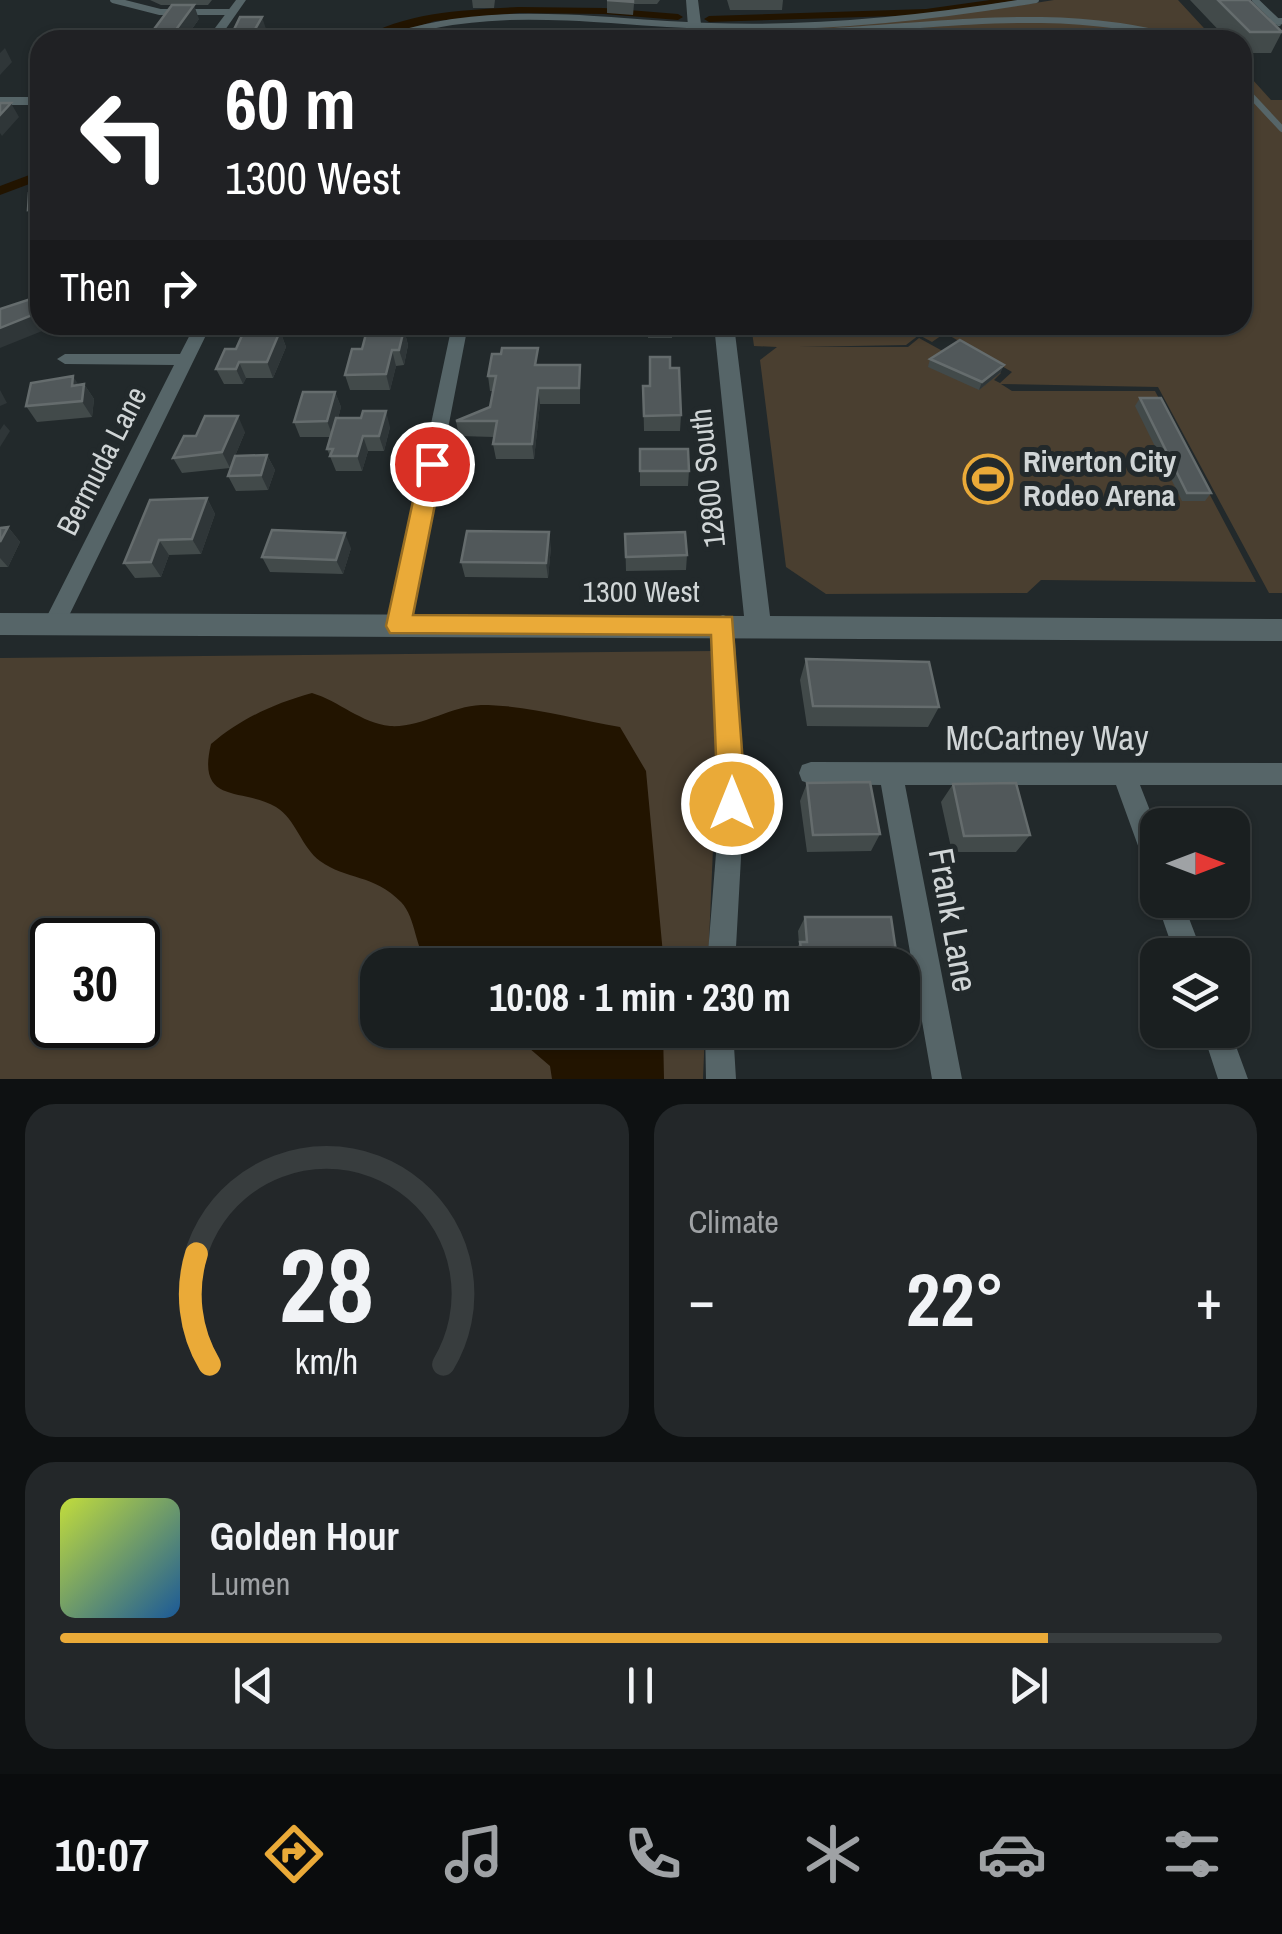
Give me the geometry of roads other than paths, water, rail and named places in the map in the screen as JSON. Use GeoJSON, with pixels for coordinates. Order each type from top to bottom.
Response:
{"type":"FeatureCollection","features":[{"type":"Feature","properties":{"kind":"street"},"geometry":{"type":"LineString","coordinates":[[219,30],[241,0]]}},
{"type":"Feature","properties":{"kind":"street"},"geometry":{"type":"LineString","coordinates":[[692,0],[695,30]]}},
{"type":"Feature","properties":{"kind":"street"},"geometry":{"type":"LineString","coordinates":[[0,101],[30,101]]}},
{"type":"Feature","properties":{"kind":"street","name":"Bermuda Lane"},"geometry":{"type":"LineString","coordinates":[[54,624],[198,335]]}},
{"type":"Feature","properties":{"kind":"street"},"geometry":{"type":"LineString","coordinates":[[398,626],[458,335]]}},
{"type":"Feature","properties":{"kind":"street","name":"12800 South"},"geometry":{"type":"LineString","coordinates":[[725,335],[758,624]]}},
{"type":"Feature","properties":{"kind":"street"},"geometry":{"type":"LineString","coordinates":[[65,360],[186,360]]}},
{"type":"Feature","properties":{"kind":"street","name":"1300 West"},"geometry":{"type":"LineString","coordinates":[[0,624],[758,624],[1282,630]]}},
{"type":"Feature","properties":{"kind":"street"},"geometry":{"type":"LineString","coordinates":[[721,948],[732,804],[723,624]]}},
{"type":"Feature","properties":{"kind":"street","name":"McCartney Way"},"geometry":{"type":"LineString","coordinates":[[811,773],[1282,774]]}},
{"type":"Feature","properties":{"kind":"street","name":"Frank Lane"},"geometry":{"type":"LineString","coordinates":[[891,773],[947,1079]]}},
{"type":"Feature","properties":{"kind":"street"},"geometry":{"type":"LineString","coordinates":[[1124,774],[1140,817]]}},
{"type":"Feature","properties":{"kind":"street"},"geometry":{"type":"LineString","coordinates":[[720,1048],[721,1079]]}},
{"type":"Feature","properties":{"kind":"street"},"geometry":{"type":"LineString","coordinates":[[1222,1048],[1233,1079]]}},
{"type":"Feature","properties":{"kind":"lane"},"geometry":{"type":"LineString","coordinates":[[113,0],[160,12],[232,12]]}},
{"type":"Feature","properties":{"kind":"lane"},"geometry":{"type":"LineString","coordinates":[[724,30],[910,17],[1036,0]]}},
{"type":"Feature","properties":{"kind":"lane"},"geometry":{"type":"LineString","coordinates":[[1254,0],[1280,23]]}},
{"type":"Feature","properties":{"kind":"lane"},"geometry":{"type":"LineString","coordinates":[[856,30],[1058,13],[1113,18],[1152,30]]}},
{"type":"Feature","properties":{"kind":"lane"},"geometry":{"type":"LineString","coordinates":[[402,30],[442,22],[503,18],[668,30]]}},
{"type":"Feature","properties":{"kind":"lane"},"geometry":{"type":"LineString","coordinates":[[1257,32],[1247,22],[1280,23]]}},
{"type":"Feature","properties":{"kind":"lane"},"geometry":{"type":"LineString","coordinates":[[1252,97],[1282,129]]}},
{"type":"Feature","properties":{"kind":"waterway"},"geometry":{"type":"LineString","coordinates":[[709,19],[926,12],[1013,0]]}},
{"type":"Feature","properties":{"kind":"waterway"},"geometry":{"type":"LineString","coordinates":[[391,30],[435,18],[519,10],[678,17]]}},
{"type":"Feature","properties":{"kind":"waterway"},"geometry":{"type":"LineString","coordinates":[[0,191],[30,179]]}},
{"type":"Feature","properties":{"kind":"place","name":"Riverton City Rodeo Arena"},"geometry":{"type":"Point","coordinates":[988,479]}}]}
